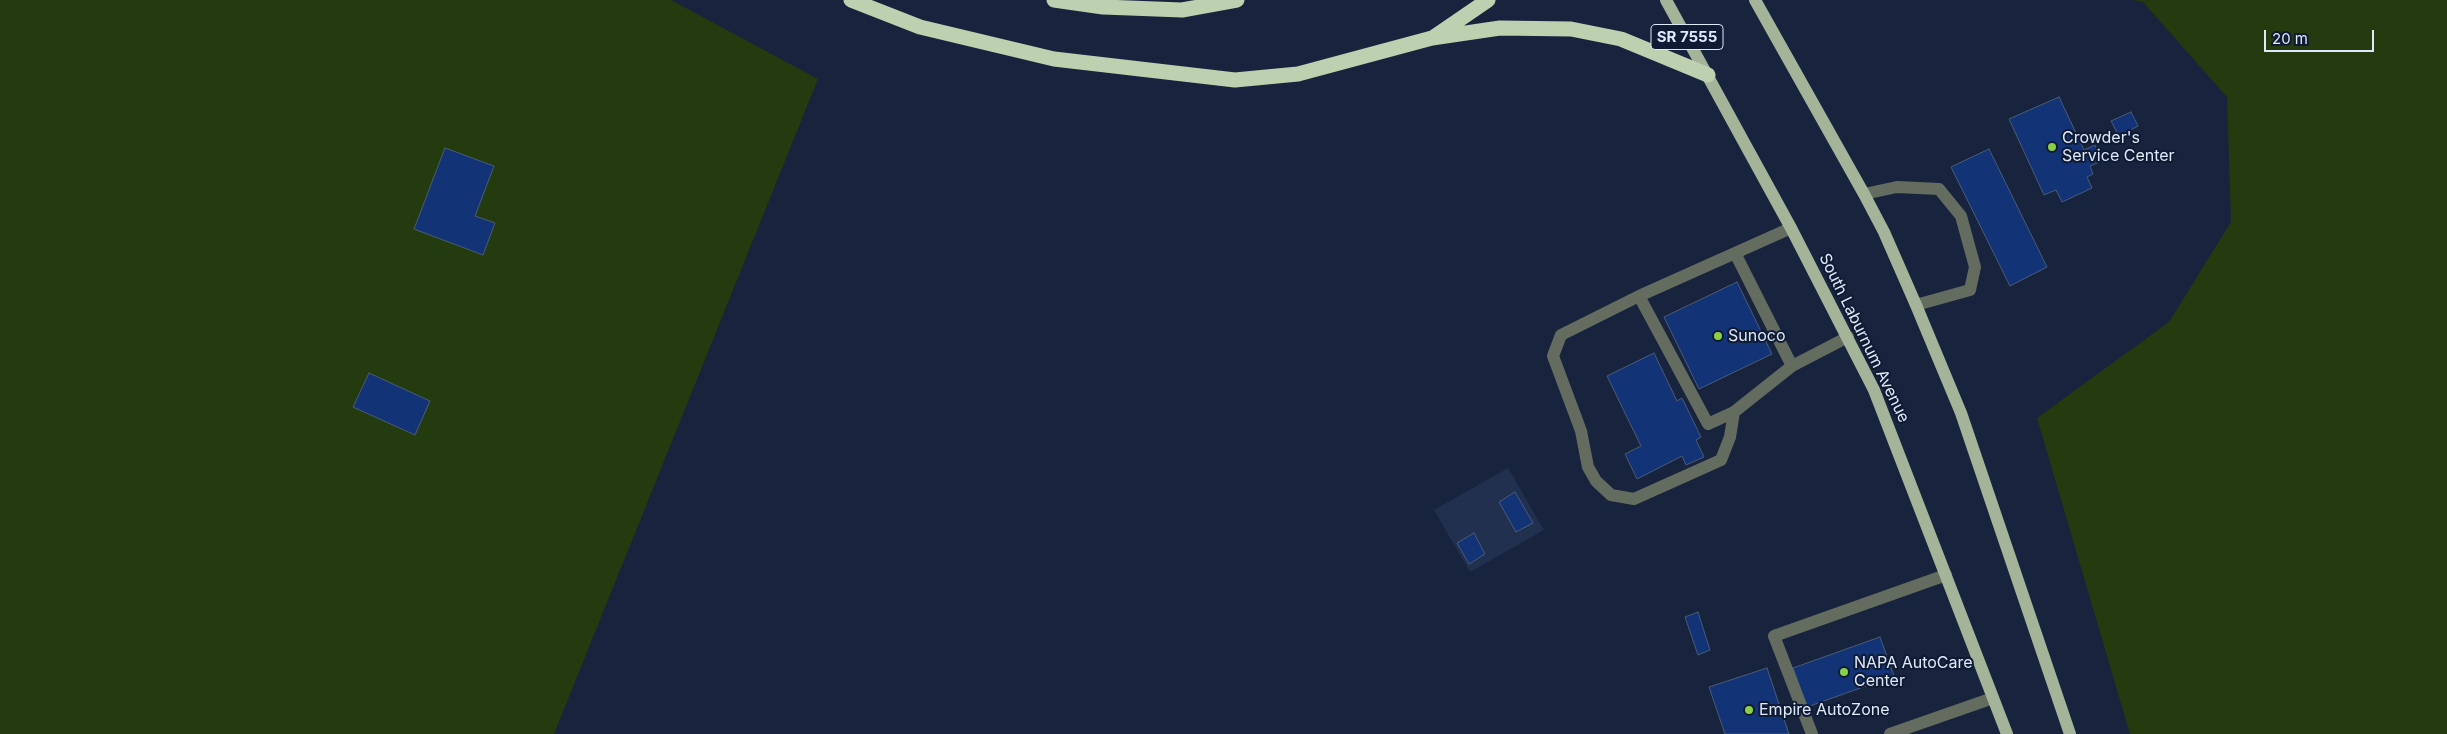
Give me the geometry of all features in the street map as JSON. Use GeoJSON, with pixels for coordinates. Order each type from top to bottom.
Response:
{"type":"FeatureCollection","features":[{"type":"Feature","properties":{"kind":"highway"},"geometry":{"type":"LineString","coordinates":[[850,0],[920,27],[1054,59],[1235,80],[1298,74],[1432,38],[1500,28],[1571,29],[1621,39],[1708,74]]}},
{"type":"Feature","properties":{"kind":"highway"},"geometry":{"type":"LineString","coordinates":[[1054,0],[1103,7],[1182,10],[1237,0]]}},
{"type":"Feature","properties":{"kind":"highway"},"geometry":{"type":"LineString","coordinates":[[1432,38],[1488,0]]}},
{"type":"Feature","properties":{"kind":"main road","name":"South Laburnum Avenue"},"geometry":{"type":"LineString","coordinates":[[1666,0],[1708,74],[1848,337],[1892,432],[2006,734]]}},
{"type":"Feature","properties":{"kind":"main road"},"geometry":{"type":"LineString","coordinates":[[1754,0],[1864,194],[1884,232],[1916,305],[1961,413],[2070,734]]}},
{"type":"Feature","properties":{"kind":"lane"},"geometry":{"type":"LineString","coordinates":[[1864,194],[1897,187],[1939,189],[1961,216],[1975,267],[1970,290],[1916,305]]}},
{"type":"Feature","properties":{"kind":"lane"},"geometry":{"type":"LineString","coordinates":[[1734,412],[1730,437],[1721,460],[1634,499],[1611,495],[1596,481],[1588,467],[1581,431],[1553,356],[1561,335],[1639,296],[1791,228]]}},
{"type":"Feature","properties":{"kind":"lane"},"geometry":{"type":"LineString","coordinates":[[1735,253],[1792,366]]}},
{"type":"Feature","properties":{"kind":"lane"},"geometry":{"type":"LineString","coordinates":[[1639,296],[1708,424],[1734,412],[1792,366],[1848,337]]}},
{"type":"Feature","properties":{"kind":"lane"},"geometry":{"type":"LineString","coordinates":[[1812,734],[1774,636],[1946,575]]}},
{"type":"Feature","properties":{"kind":"lane"},"geometry":{"type":"LineString","coordinates":[[1890,734],[1993,698]]}},
{"type":"Feature","properties":{"kind":"shaded area"},"geometry":{"type":"Polygon","coordinates":[[[1508,468],[1544,530],[1470,572],[1434,510],[1508,468]]]}},
{"type":"Feature","properties":{"kind":"green space"},"geometry":{"type":"Polygon","coordinates":[[[0,0],[671,0],[818,79],[554,734],[0,734],[0,0]]]}},
{"type":"Feature","properties":{"kind":"green space"},"geometry":{"type":"Polygon","coordinates":[[[2133,0],[2447,0],[2447,734],[2130,734],[2037,418],[2169,322],[2231,222],[2227,97],[2143,2],[2133,0]]]}},
{"type":"Feature","properties":{"kind":"building","name":"Crowder's Service Center"},"geometry":{"type":"Polygon","coordinates":[[[2059,97],[2084,150],[2095,145],[2102,161],[2090,166],[2093,174],[2087,177],[2092,188],[2062,202],[2056,190],[2044,195],[2009,119],[2059,97]]]}},
{"type":"Feature","properties":{"kind":"building"},"geometry":{"type":"Polygon","coordinates":[[[2131,112],[2138,126],[2119,136],[2111,121],[2131,112]]]}},
{"type":"Feature","properties":{"kind":"building"},"geometry":{"type":"Polygon","coordinates":[[[445,148],[494,166],[475,216],[495,223],[483,255],[414,229],[445,148]]]}},
{"type":"Feature","properties":{"kind":"building"},"geometry":{"type":"Polygon","coordinates":[[[1989,149],[2047,267],[2010,286],[1951,167],[1989,149]]]}},
{"type":"Feature","properties":{"kind":"building","name":"Sunoco"},"geometry":{"type":"Polygon","coordinates":[[[1737,282],[1772,354],[1699,389],[1664,317],[1737,282]]]}},
{"type":"Feature","properties":{"kind":"building"},"geometry":{"type":"Polygon","coordinates":[[[1654,353],[1677,401],[1682,398],[1701,437],[1696,440],[1704,457],[1686,465],[1682,456],[1637,479],[1625,454],[1641,446],[1607,376],[1654,353]]]}},
{"type":"Feature","properties":{"kind":"building"},"geometry":{"type":"Polygon","coordinates":[[[369,373],[430,401],[415,435],[353,407],[369,373]]]}},
{"type":"Feature","properties":{"kind":"building"},"geometry":{"type":"Polygon","coordinates":[[[1515,492],[1533,523],[1516,532],[1499,502],[1515,492]]]}},
{"type":"Feature","properties":{"kind":"building"},"geometry":{"type":"Polygon","coordinates":[[[1474,533],[1485,554],[1469,564],[1457,543],[1474,533]]]}},
{"type":"Feature","properties":{"kind":"building"},"geometry":{"type":"Polygon","coordinates":[[[1698,612],[1710,650],[1698,655],[1685,617],[1698,612]]]}},
{"type":"Feature","properties":{"kind":"building","name":"NAPA AutoCare Center"},"geometry":{"type":"Polygon","coordinates":[[[1880,637],[1894,676],[1807,707],[1793,668],[1880,637]]]}},
{"type":"Feature","properties":{"kind":"building","name":"Empire AutoZone"},"geometry":{"type":"Polygon","coordinates":[[[1767,668],[1789,734],[1725,734],[1709,687],[1767,668]]]}},
{"type":"Feature","properties":{"kind":"place","name":"Crowder's Service Center"},"geometry":{"type":"Point","coordinates":[2052,147]}},
{"type":"Feature","properties":{"kind":"place","name":"Sunoco"},"geometry":{"type":"Point","coordinates":[1718,336]}},
{"type":"Feature","properties":{"kind":"place","name":"NAPA AutoCare Center"},"geometry":{"type":"Point","coordinates":[1844,672]}},
{"type":"Feature","properties":{"kind":"place","name":"Empire AutoZone"},"geometry":{"type":"Point","coordinates":[1749,710]}}]}
